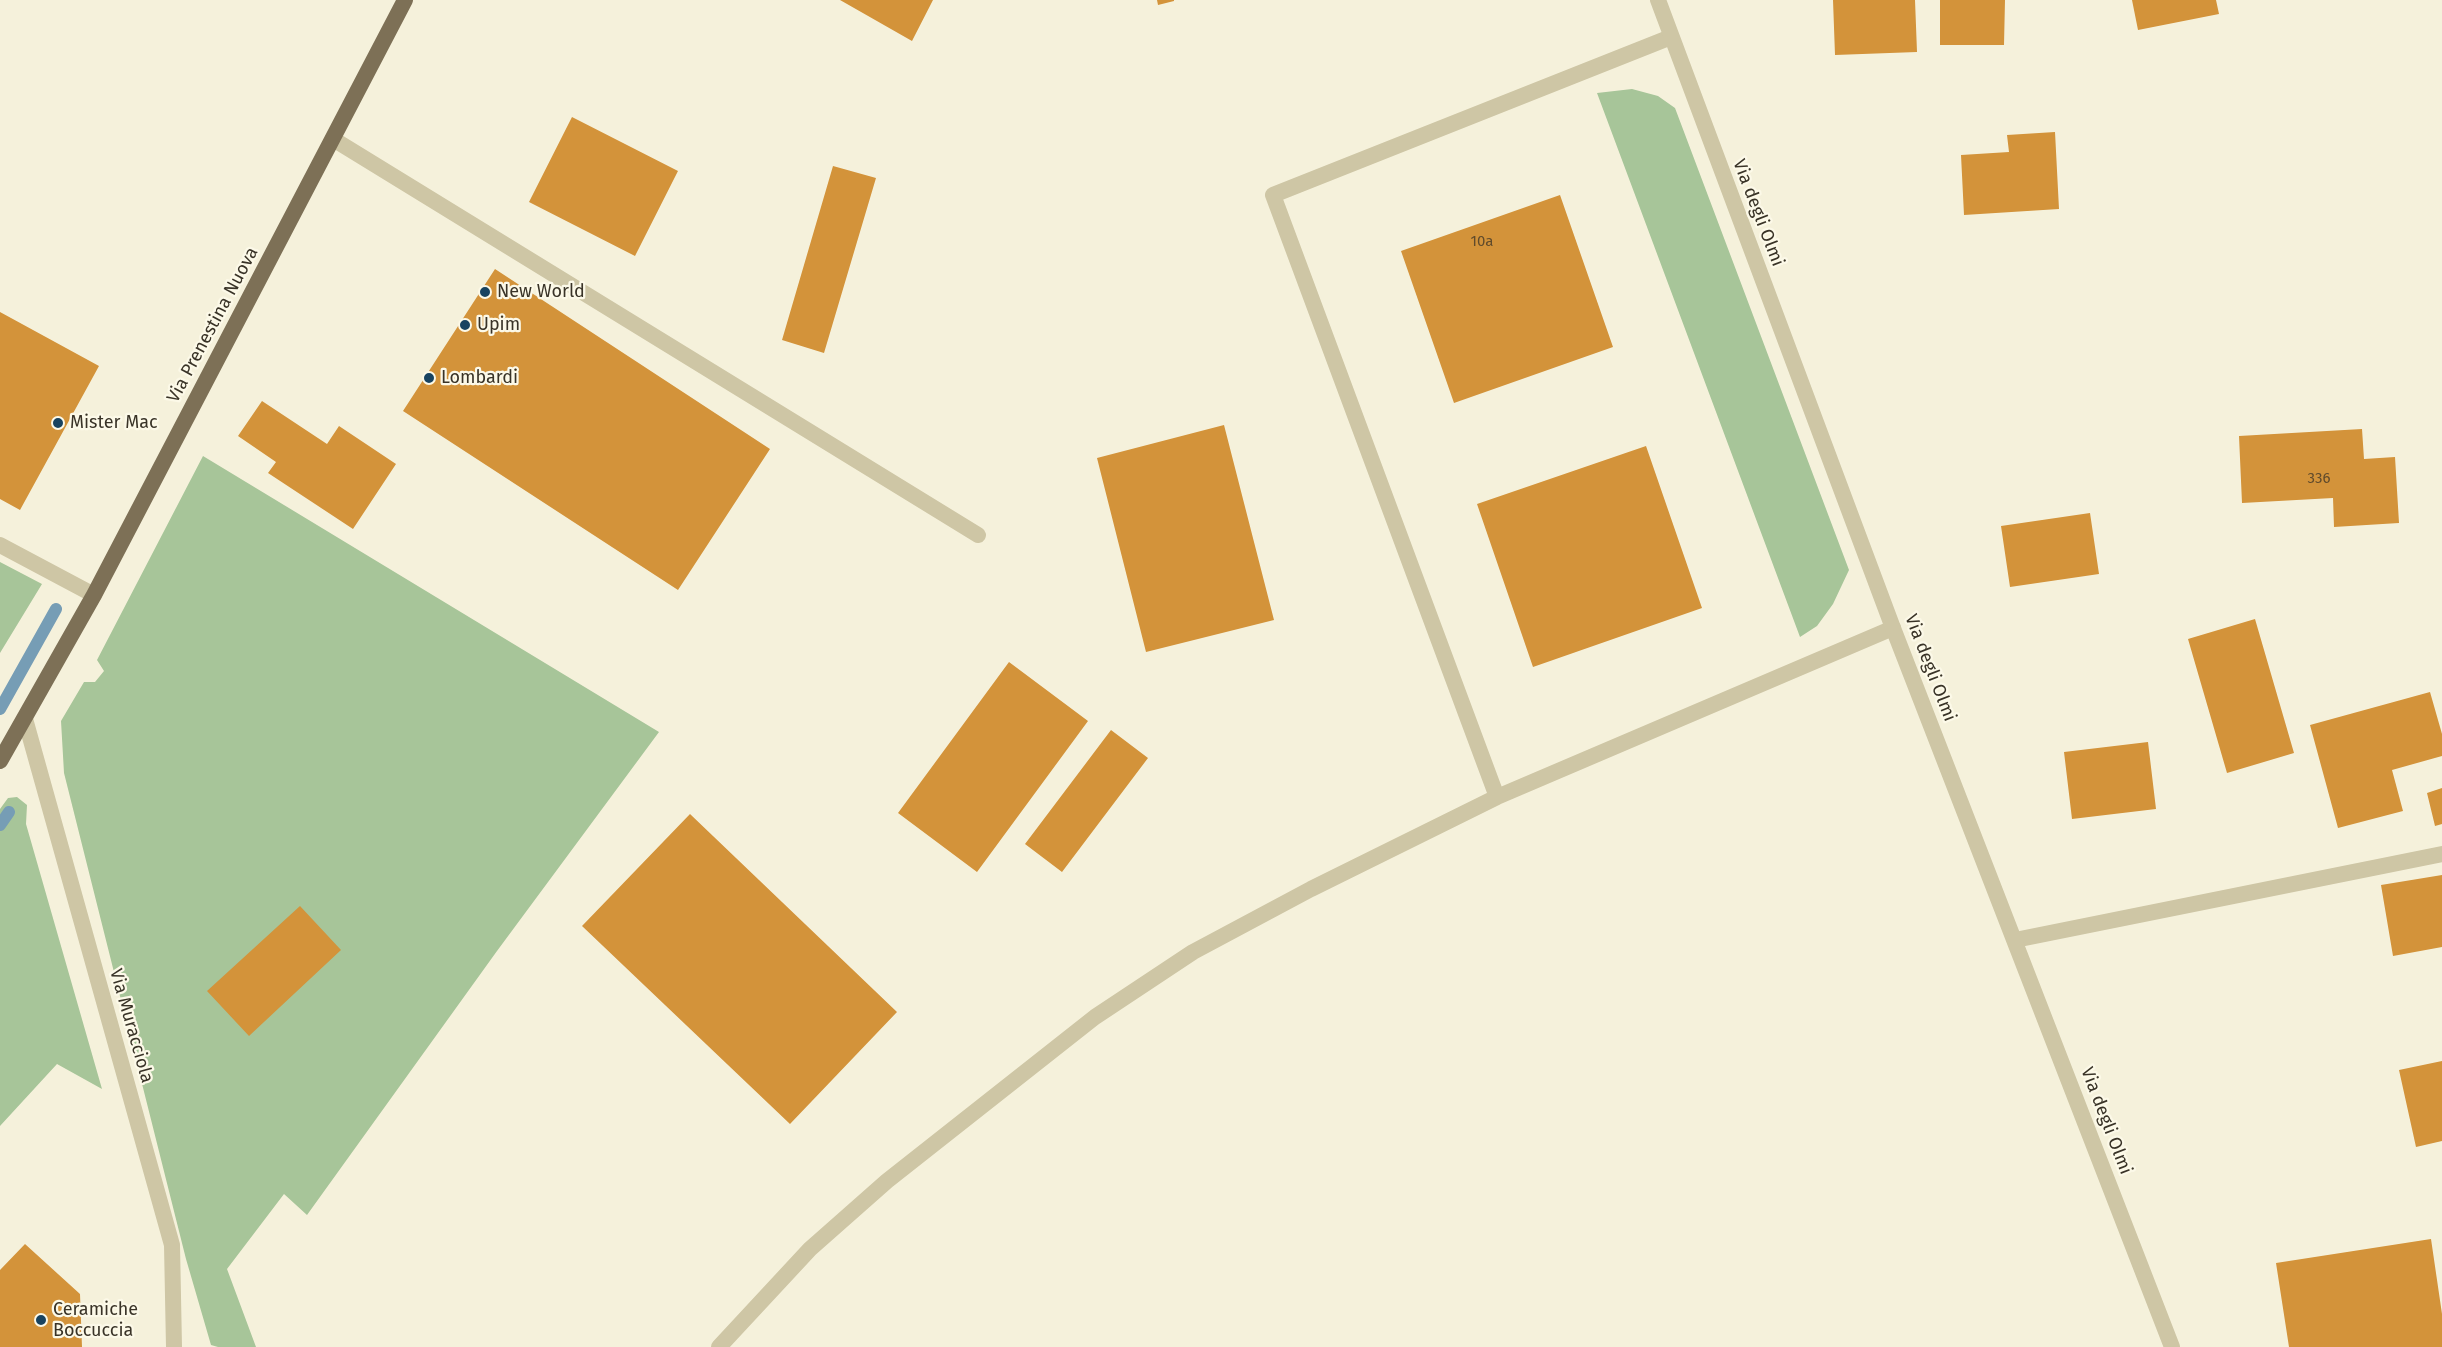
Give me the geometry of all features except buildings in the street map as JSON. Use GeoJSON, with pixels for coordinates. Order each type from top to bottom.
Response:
{"type":"FeatureCollection","features":[{"type":"Feature","properties":{"kind":"main road","name":"Via Prenestina Nuova"},"geometry":{"type":"LineString","coordinates":[[0,761],[94,595],[405,0]]}},
{"type":"Feature","properties":{"kind":"street","name":"Via degli Olmi"},"geometry":{"type":"LineString","coordinates":[[1658,0],[1893,628],[2172,1347]]}},
{"type":"Feature","properties":{"kind":"street"},"geometry":{"type":"LineString","coordinates":[[1497,797],[1273,195],[1671,37]]}},
{"type":"Feature","properties":{"kind":"street"},"geometry":{"type":"LineString","coordinates":[[333,139],[978,535]]}},
{"type":"Feature","properties":{"kind":"street"},"geometry":{"type":"LineString","coordinates":[[0,545],[94,595]]}},
{"type":"Feature","properties":{"kind":"street"},"geometry":{"type":"LineString","coordinates":[[719,1347],[793,1266],[846,1215],[1004,1087],[1120,999],[1193,952],[1311,889],[1497,797],[1893,628]]}},
{"type":"Feature","properties":{"kind":"street","name":"Via Muracciola"},"geometry":{"type":"LineString","coordinates":[[25,719],[172,1245],[174,1347]]}},
{"type":"Feature","properties":{"kind":"street"},"geometry":{"type":"LineString","coordinates":[[2015,940],[2442,854]]}},
{"type":"Feature","properties":{"kind":"green space"},"geometry":{"type":"Polygon","coordinates":[[[1632,89],[1658,96],[1675,108],[1849,570],[1833,604],[1817,626],[1800,637],[1597,93],[1632,89]]]}},
{"type":"Feature","properties":{"kind":"green space"},"geometry":{"type":"Polygon","coordinates":[[[203,456],[659,732],[497,951],[307,1215],[284,1194],[227,1269],[256,1347],[211,1345],[186,1259],[64,773],[61,721],[84,682],[95,682],[104,671],[97,660],[203,456]]]}},
{"type":"Feature","properties":{"kind":"green space"},"geometry":{"type":"Polygon","coordinates":[[[0,562],[42,584],[0,653],[0,562]]]}},
{"type":"Feature","properties":{"kind":"green space"},"geometry":{"type":"Polygon","coordinates":[[[17,797],[27,805],[26,824],[102,1089],[57,1064],[0,1126],[0,809],[8,798],[17,797]]]}},
{"type":"Feature","properties":{"kind":"waterway"},"geometry":{"type":"LineString","coordinates":[[0,709],[56,609]]}},
{"type":"Feature","properties":{"kind":"waterway"},"geometry":{"type":"LineString","coordinates":[[0,825],[9,812]]}},
{"type":"Feature","properties":{"kind":"place","name":"New World"},"geometry":{"type":"Point","coordinates":[485,292]}},
{"type":"Feature","properties":{"kind":"place","name":"Upim"},"geometry":{"type":"Point","coordinates":[465,325]}},
{"type":"Feature","properties":{"kind":"place","name":"Lombardi"},"geometry":{"type":"Point","coordinates":[429,378]}},
{"type":"Feature","properties":{"kind":"place","name":"Mister Mac"},"geometry":{"type":"Point","coordinates":[58,423]}},
{"type":"Feature","properties":{"kind":"place","name":"Ceramiche Boccuccia"},"geometry":{"type":"Point","coordinates":[41,1320]}}]}
